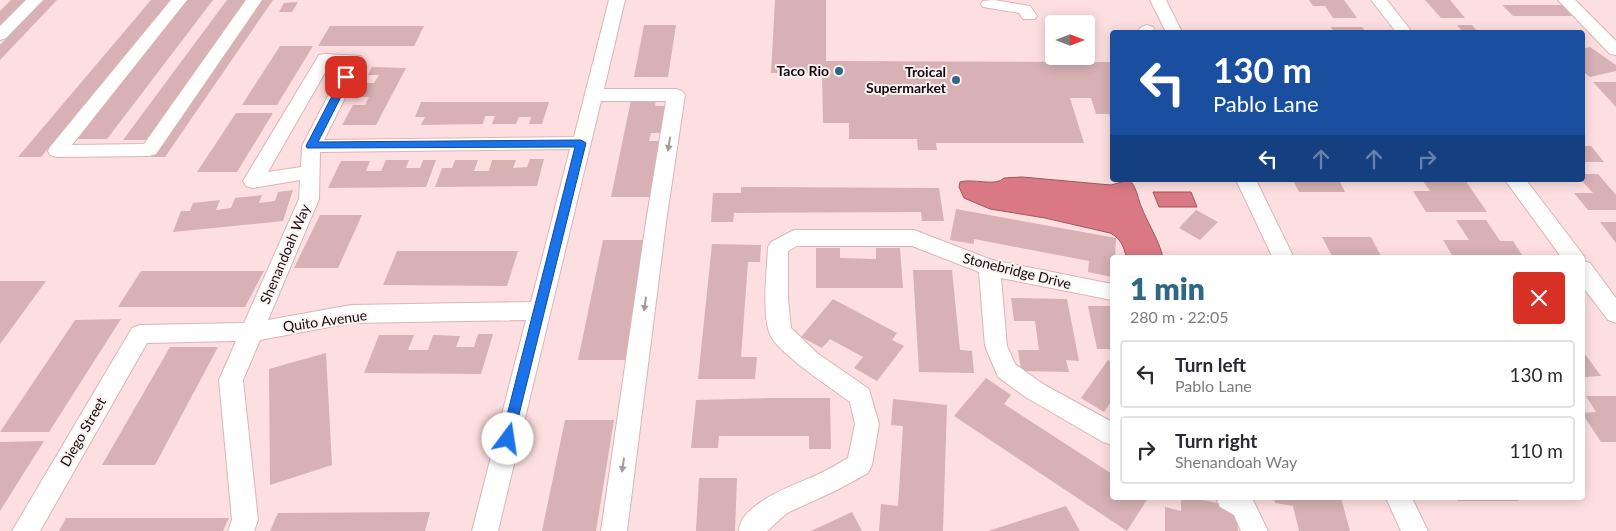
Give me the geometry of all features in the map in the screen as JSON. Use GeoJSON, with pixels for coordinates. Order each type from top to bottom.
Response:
{"type":"FeatureCollection","features":[{"type":"Feature","properties":{"kind":"street"},"geometry":{"type":"LineString","coordinates":[[0,35],[35,0]]}},
{"type":"Feature","properties":{"kind":"street"},"geometry":{"type":"LineString","coordinates":[[179,0],[57,151],[148,150],[254,0]]}},
{"type":"Feature","properties":{"kind":"street"},"geometry":{"type":"LineString","coordinates":[[485,531],[617,0]]}},
{"type":"Feature","properties":{"kind":"street"},"geometry":{"type":"LineString","coordinates":[[1158,0],[1173,30]]}},
{"type":"Feature","properties":{"kind":"street"},"geometry":{"type":"LineString","coordinates":[[1379,0],[1402,30]]}},
{"type":"Feature","properties":{"kind":"street"},"geometry":{"type":"LineString","coordinates":[[1566,0],[1616,50]]}},
{"type":"Feature","properties":{"kind":"street"},"geometry":{"type":"LineString","coordinates":[[989,4],[1024,9],[1029,16]]}},
{"type":"Feature","properties":{"kind":"street","name":"Shenandoah Way"},"geometry":{"type":"LineString","coordinates":[[241,531],[245,520],[231,380],[309,199],[311,172],[311,146],[355,60],[325,60],[253,181],[311,172]]}},
{"type":"Feature","properties":{"kind":"street"},"geometry":{"type":"LineString","coordinates":[[593,95],[676,96],[656,222],[614,531]]}},
{"type":"Feature","properties":{"kind":"street"},"geometry":{"type":"LineString","coordinates":[[311,146],[581,143]]}},
{"type":"Feature","properties":{"kind":"street"},"geometry":{"type":"LineString","coordinates":[[1247,182],[1283,255]]}},
{"type":"Feature","properties":{"kind":"street"},"geometry":{"type":"LineString","coordinates":[[1517,182],[1572,255]]}},
{"type":"Feature","properties":{"kind":"street","name":"Stonebridge Drive"},"geometry":{"type":"LineString","coordinates":[[752,529],[778,504],[828,482],[859,465],[867,424],[861,396],[809,360],[780,332],[776,299],[778,247],[794,238],[914,238],[989,267],[1110,292]]}},
{"type":"Feature","properties":{"kind":"street"},"geometry":{"type":"LineString","coordinates":[[989,267],[996,346],[1006,370],[1035,391],[1110,433]]}},
{"type":"Feature","properties":{"kind":"street"},"geometry":{"type":"LineString","coordinates":[[1585,273],[1616,314]]}},
{"type":"Feature","properties":{"kind":"street","name":"Quito Avenue"},"geometry":{"type":"LineString","coordinates":[[140,334],[252,332],[351,314],[540,311]]}},
{"type":"Feature","properties":{"kind":"street","name":"Diego Street"},"geometry":{"type":"LineString","coordinates":[[25,531],[140,334]]}},
{"type":"Feature","properties":{"kind":"street"},"geometry":{"type":"LineString","coordinates":[[1232,500],[1243,506],[1255,531]]}},
{"type":"Feature","properties":{"kind":"street"},"geometry":{"type":"LineString","coordinates":[[1400,500],[1415,531]]}},
{"type":"Feature","properties":{"kind":"shaded area"},"geometry":{"type":"Polygon","coordinates":[[[1022,177],[1111,185],[1131,182],[1162,255],[1126,255],[1121,243],[1110,233],[1045,218],[990,209],[964,198],[959,187],[960,182],[965,181],[996,182],[1004,178],[1022,177]]]}},
{"type":"Feature","properties":{"kind":"shaded area"},"geometry":{"type":"Polygon","coordinates":[[[1153,192],[1191,192],[1197,207],[1159,207],[1153,192]]]}},
{"type":"Feature","properties":{"kind":"building"},"geometry":{"type":"Polygon","coordinates":[[[11,0],[32,0],[0,32],[0,11],[11,0]]]}},
{"type":"Feature","properties":{"kind":"building"},"geometry":{"type":"Polygon","coordinates":[[[44,0],[57,0],[0,60],[0,45],[44,0]]]}},
{"type":"Feature","properties":{"kind":"building"},"geometry":{"type":"Polygon","coordinates":[[[151,0],[170,0],[41,157],[18,157],[151,0]]]}},
{"type":"Feature","properties":{"kind":"building"},"geometry":{"type":"Polygon","coordinates":[[[183,0],[213,0],[107,139],[71,139],[183,0]]]}},
{"type":"Feature","properties":{"kind":"building"},"geometry":{"type":"Polygon","coordinates":[[[227,0],[247,0],[146,140],[123,140],[227,0]]]}},
{"type":"Feature","properties":{"kind":"building"},"geometry":{"type":"Polygon","coordinates":[[[260,0],[273,0],[165,157],[149,157],[260,0]]]}},
{"type":"Feature","properties":{"kind":"building"},"geometry":{"type":"Polygon","coordinates":[[[775,0],[826,0],[826,61],[1045,62],[1045,65],[1095,65],[1095,62],[1110,62],[1110,117],[1109,114],[1096,114],[1091,98],[1070,98],[1084,143],[936,143],[937,150],[918,150],[917,139],[849,139],[849,123],[823,123],[822,73],[771,73],[775,0]]]}},
{"type":"Feature","properties":{"kind":"building"},"geometry":{"type":"Polygon","coordinates":[[[1309,0],[1344,0],[1357,18],[1333,18],[1325,6],[1313,6],[1309,0]]]}},
{"type":"Feature","properties":{"kind":"building"},"geometry":{"type":"Polygon","coordinates":[[[1425,0],[1450,0],[1465,18],[1441,18],[1425,0]]]}},
{"type":"Feature","properties":{"kind":"building"},"geometry":{"type":"Polygon","coordinates":[[[298,2],[292,12],[279,12],[284,3],[298,2]]]}},
{"type":"Feature","properties":{"kind":"building"},"geometry":{"type":"Polygon","coordinates":[[[1502,5],[1566,5],[1578,16],[1513,16],[1502,5]]]}},
{"type":"Feature","properties":{"kind":"building"},"geometry":{"type":"Polygon","coordinates":[[[644,25],[676,25],[668,77],[634,77],[644,25]]]}},
{"type":"Feature","properties":{"kind":"building"},"geometry":{"type":"Polygon","coordinates":[[[1457,25],[1472,25],[1476,30],[1461,30],[1457,25]]]}},
{"type":"Feature","properties":{"kind":"building"},"geometry":{"type":"Polygon","coordinates":[[[330,26],[424,26],[414,46],[318,46],[330,26]]]}},
{"type":"Feature","properties":{"kind":"building"},"geometry":{"type":"Polygon","coordinates":[[[1331,27],[1362,27],[1364,30],[1333,30],[1331,27]]]}},
{"type":"Feature","properties":{"kind":"building"},"geometry":{"type":"Polygon","coordinates":[[[280,46],[313,46],[277,105],[242,105],[280,46]]]}},
{"type":"Feature","properties":{"kind":"building"},"geometry":{"type":"Polygon","coordinates":[[[1590,47],[1616,65],[1616,71],[1590,77],[1585,73],[1585,48],[1590,47]]]}},
{"type":"Feature","properties":{"kind":"building"},"geometry":{"type":"Polygon","coordinates":[[[372,67],[406,68],[376,125],[342,125],[353,105],[365,105],[369,97],[356,97],[364,83],[374,83],[379,75],[368,75],[372,67]]]}},
{"type":"Feature","properties":{"kind":"building"},"geometry":{"type":"Polygon","coordinates":[[[1593,82],[1616,82],[1616,107],[1593,82]]]}},
{"type":"Feature","properties":{"kind":"building"},"geometry":{"type":"Polygon","coordinates":[[[631,100],[656,100],[655,106],[665,106],[660,133],[651,133],[649,141],[659,141],[650,197],[611,197],[631,100]]]}},
{"type":"Feature","properties":{"kind":"building"},"geometry":{"type":"Polygon","coordinates":[[[421,102],[549,102],[542,124],[529,124],[531,117],[519,117],[516,124],[492,124],[495,116],[485,116],[483,124],[421,125],[425,117],[415,117],[421,102]]]}},
{"type":"Feature","properties":{"kind":"building"},"geometry":{"type":"Polygon","coordinates":[[[236,113],[273,113],[237,172],[197,172],[236,113]]]}},
{"type":"Feature","properties":{"kind":"building"},"geometry":{"type":"Polygon","coordinates":[[[1585,146],[1591,146],[1604,162],[1585,162],[1585,146]]]}},
{"type":"Feature","properties":{"kind":"building"},"geometry":{"type":"Polygon","coordinates":[[[530,159],[544,159],[537,186],[435,187],[442,168],[452,168],[455,160],[478,160],[474,171],[489,171],[492,160],[516,160],[513,168],[527,167],[530,159]]]}},
{"type":"Feature","properties":{"kind":"building"},"geometry":{"type":"Polygon","coordinates":[[[386,160],[409,160],[406,168],[420,168],[423,160],[436,160],[426,187],[328,188],[341,161],[370,161],[366,171],[381,171],[386,160]]]}},
{"type":"Feature","properties":{"kind":"building"},"geometry":{"type":"Polygon","coordinates":[[[1585,174],[1598,174],[1616,195],[1616,210],[1588,210],[1574,193],[1593,193],[1583,182],[1585,182],[1585,174]]]}},
{"type":"Feature","properties":{"kind":"building"},"geometry":{"type":"Polygon","coordinates":[[[1294,182],[1340,182],[1345,192],[1299,192],[1294,182]]]}},
{"type":"Feature","properties":{"kind":"building"},"geometry":{"type":"Polygon","coordinates":[[[1423,182],[1466,182],[1487,212],[1426,212],[1413,191],[1430,191],[1423,182]]]}},
{"type":"Feature","properties":{"kind":"building"},"geometry":{"type":"Polygon","coordinates":[[[741,187],[939,188],[944,221],[922,221],[921,212],[734,213],[733,222],[711,222],[713,193],[741,193],[741,187]]]}},
{"type":"Feature","properties":{"kind":"building"},"geometry":{"type":"Polygon","coordinates":[[[293,190],[283,221],[173,232],[181,211],[190,211],[193,203],[220,200],[216,210],[231,208],[235,198],[262,195],[259,203],[275,201],[278,192],[293,190]]]}},
{"type":"Feature","properties":{"kind":"building"},"geometry":{"type":"Polygon","coordinates":[[[956,209],[1116,238],[1115,255],[1110,255],[1110,277],[1088,272],[1089,261],[974,239],[974,244],[950,240],[956,209]]]}},
{"type":"Feature","properties":{"kind":"building"},"geometry":{"type":"Polygon","coordinates":[[[1196,210],[1218,222],[1200,240],[1179,228],[1196,210]]]}},
{"type":"Feature","properties":{"kind":"building"},"geometry":{"type":"Polygon","coordinates":[[[320,215],[362,215],[338,268],[294,268],[320,215]]]}},
{"type":"Feature","properties":{"kind":"building"},"geometry":{"type":"Polygon","coordinates":[[[1456,220],[1486,220],[1500,241],[1513,241],[1522,255],[1452,255],[1443,240],[1469,240],[1456,220]]]}},
{"type":"Feature","properties":{"kind":"building"},"geometry":{"type":"Polygon","coordinates":[[[1600,222],[1616,222],[1616,243],[1600,222]]]}},
{"type":"Feature","properties":{"kind":"building"},"geometry":{"type":"Polygon","coordinates":[[[1322,237],[1371,237],[1380,255],[1331,255],[1322,237]]]}},
{"type":"Feature","properties":{"kind":"building"},"geometry":{"type":"Polygon","coordinates":[[[603,240],[645,240],[625,360],[578,360],[603,240]]]}},
{"type":"Feature","properties":{"kind":"building"},"geometry":{"type":"Polygon","coordinates":[[[712,244],[761,245],[760,262],[748,262],[741,357],[757,357],[755,379],[698,379],[712,244]]]}},
{"type":"Feature","properties":{"kind":"building"},"geometry":{"type":"Polygon","coordinates":[[[816,248],[840,248],[840,258],[876,259],[876,248],[900,248],[903,288],[816,288],[816,248]]]}},
{"type":"Feature","properties":{"kind":"building"},"geometry":{"type":"Polygon","coordinates":[[[397,251],[518,251],[507,286],[383,285],[397,251]]]}},
{"type":"Feature","properties":{"kind":"building"},"geometry":{"type":"Polygon","coordinates":[[[913,270],[952,270],[960,350],[972,351],[974,373],[919,372],[913,270]]]}},
{"type":"Feature","properties":{"kind":"building"},"geometry":{"type":"Polygon","coordinates":[[[141,271],[264,271],[245,307],[118,307],[141,271]]]}},
{"type":"Feature","properties":{"kind":"building"},"geometry":{"type":"Polygon","coordinates":[[[0,281],[46,281],[0,344],[0,281]]]}},
{"type":"Feature","properties":{"kind":"building"},"geometry":{"type":"Polygon","coordinates":[[[1011,298],[1067,299],[1079,361],[1066,360],[1069,372],[1021,371],[1018,350],[1039,350],[1035,321],[1014,321],[1011,298]]]}},
{"type":"Feature","properties":{"kind":"building"},"geometry":{"type":"Polygon","coordinates":[[[833,299],[897,333],[892,340],[904,346],[877,381],[854,368],[863,357],[830,339],[822,348],[801,337],[833,299]]]}},
{"type":"Feature","properties":{"kind":"building"},"geometry":{"type":"Polygon","coordinates":[[[1088,306],[1110,306],[1110,349],[1097,349],[1088,306]]]}},
{"type":"Feature","properties":{"kind":"building"},"geometry":{"type":"Polygon","coordinates":[[[121,319],[49,432],[0,432],[75,320],[121,319]]]}},
{"type":"Feature","properties":{"kind":"building"},"geometry":{"type":"Polygon","coordinates":[[[478,334],[493,334],[481,374],[364,373],[379,335],[414,335],[408,350],[428,350],[433,335],[460,336],[456,347],[474,347],[478,334]]]}},
{"type":"Feature","properties":{"kind":"building"},"geometry":{"type":"Polygon","coordinates":[[[170,347],[218,347],[155,465],[102,465],[170,347]]]}},
{"type":"Feature","properties":{"kind":"building"},"geometry":{"type":"Polygon","coordinates":[[[326,353],[332,465],[270,485],[269,369],[326,353]]]}},
{"type":"Feature","properties":{"kind":"building"},"geometry":{"type":"Polygon","coordinates":[[[1585,354],[1601,376],[1585,377],[1585,354]]]}},
{"type":"Feature","properties":{"kind":"building"},"geometry":{"type":"Polygon","coordinates":[[[1108,360],[1110,362],[1110,403],[1104,412],[1081,398],[1108,360]]]}},
{"type":"Feature","properties":{"kind":"building"},"geometry":{"type":"Polygon","coordinates":[[[986,378],[1011,395],[1004,404],[1110,473],[1110,500],[1147,500],[1127,531],[954,416],[986,378]]]}},
{"type":"Feature","properties":{"kind":"building"},"geometry":{"type":"Polygon","coordinates":[[[1586,396],[1616,396],[1616,442],[1601,442],[1585,418],[1585,413],[1596,412],[1586,396]]]}},
{"type":"Feature","properties":{"kind":"building"},"geometry":{"type":"Polygon","coordinates":[[[830,398],[831,449],[809,449],[809,436],[719,436],[718,448],[691,448],[696,400],[830,398]]]}},
{"type":"Feature","properties":{"kind":"building"},"geometry":{"type":"Polygon","coordinates":[[[893,399],[947,405],[943,531],[879,531],[881,504],[898,506],[903,426],[891,425],[893,399]]]}},
{"type":"Feature","properties":{"kind":"building"},"geometry":{"type":"Polygon","coordinates":[[[565,420],[614,420],[596,531],[542,531],[565,420]]]}},
{"type":"Feature","properties":{"kind":"building"},"geometry":{"type":"Polygon","coordinates":[[[44,441],[0,511],[0,442],[44,441]]]}},
{"type":"Feature","properties":{"kind":"building"},"geometry":{"type":"Polygon","coordinates":[[[699,478],[737,478],[735,531],[696,531],[699,478]]]}},
{"type":"Feature","properties":{"kind":"building"},"geometry":{"type":"Polygon","coordinates":[[[1181,500],[1203,500],[1236,507],[1238,531],[1165,531],[1165,507],[1181,511],[1181,500]]]}},
{"type":"Feature","properties":{"kind":"building"},"geometry":{"type":"Polygon","coordinates":[[[1274,500],[1342,500],[1350,531],[1299,531],[1293,506],[1275,503],[1274,500]]]}},
{"type":"Feature","properties":{"kind":"building"},"geometry":{"type":"Polygon","coordinates":[[[1457,500],[1519,501],[1458,501],[1457,500]]]}},
{"type":"Feature","properties":{"kind":"building"},"geometry":{"type":"Polygon","coordinates":[[[1066,506],[1080,531],[988,531],[1066,506]]]}},
{"type":"Feature","properties":{"kind":"building"},"geometry":{"type":"Polygon","coordinates":[[[430,512],[425,531],[270,531],[278,513],[430,512]]]}},
{"type":"Feature","properties":{"kind":"building"},"geometry":{"type":"Polygon","coordinates":[[[852,512],[862,531],[811,531],[852,512]]]}},
{"type":"Feature","properties":{"kind":"building"},"geometry":{"type":"Polygon","coordinates":[[[66,518],[229,518],[223,531],[59,531],[66,518]]]}},
{"type":"Feature","properties":{"kind":"place","name":"Taco Rio"},"geometry":{"type":"Point","coordinates":[839,71]}},
{"type":"Feature","properties":{"kind":"place","name":"Troical Supermarket"},"geometry":{"type":"Point","coordinates":[956,80]}},
{"type":"Feature","properties":{"kind":"route"},"geometry":{"type":"LineString","coordinates":[[346,77],[311,146],[581,143],[508,439]]}}]}
